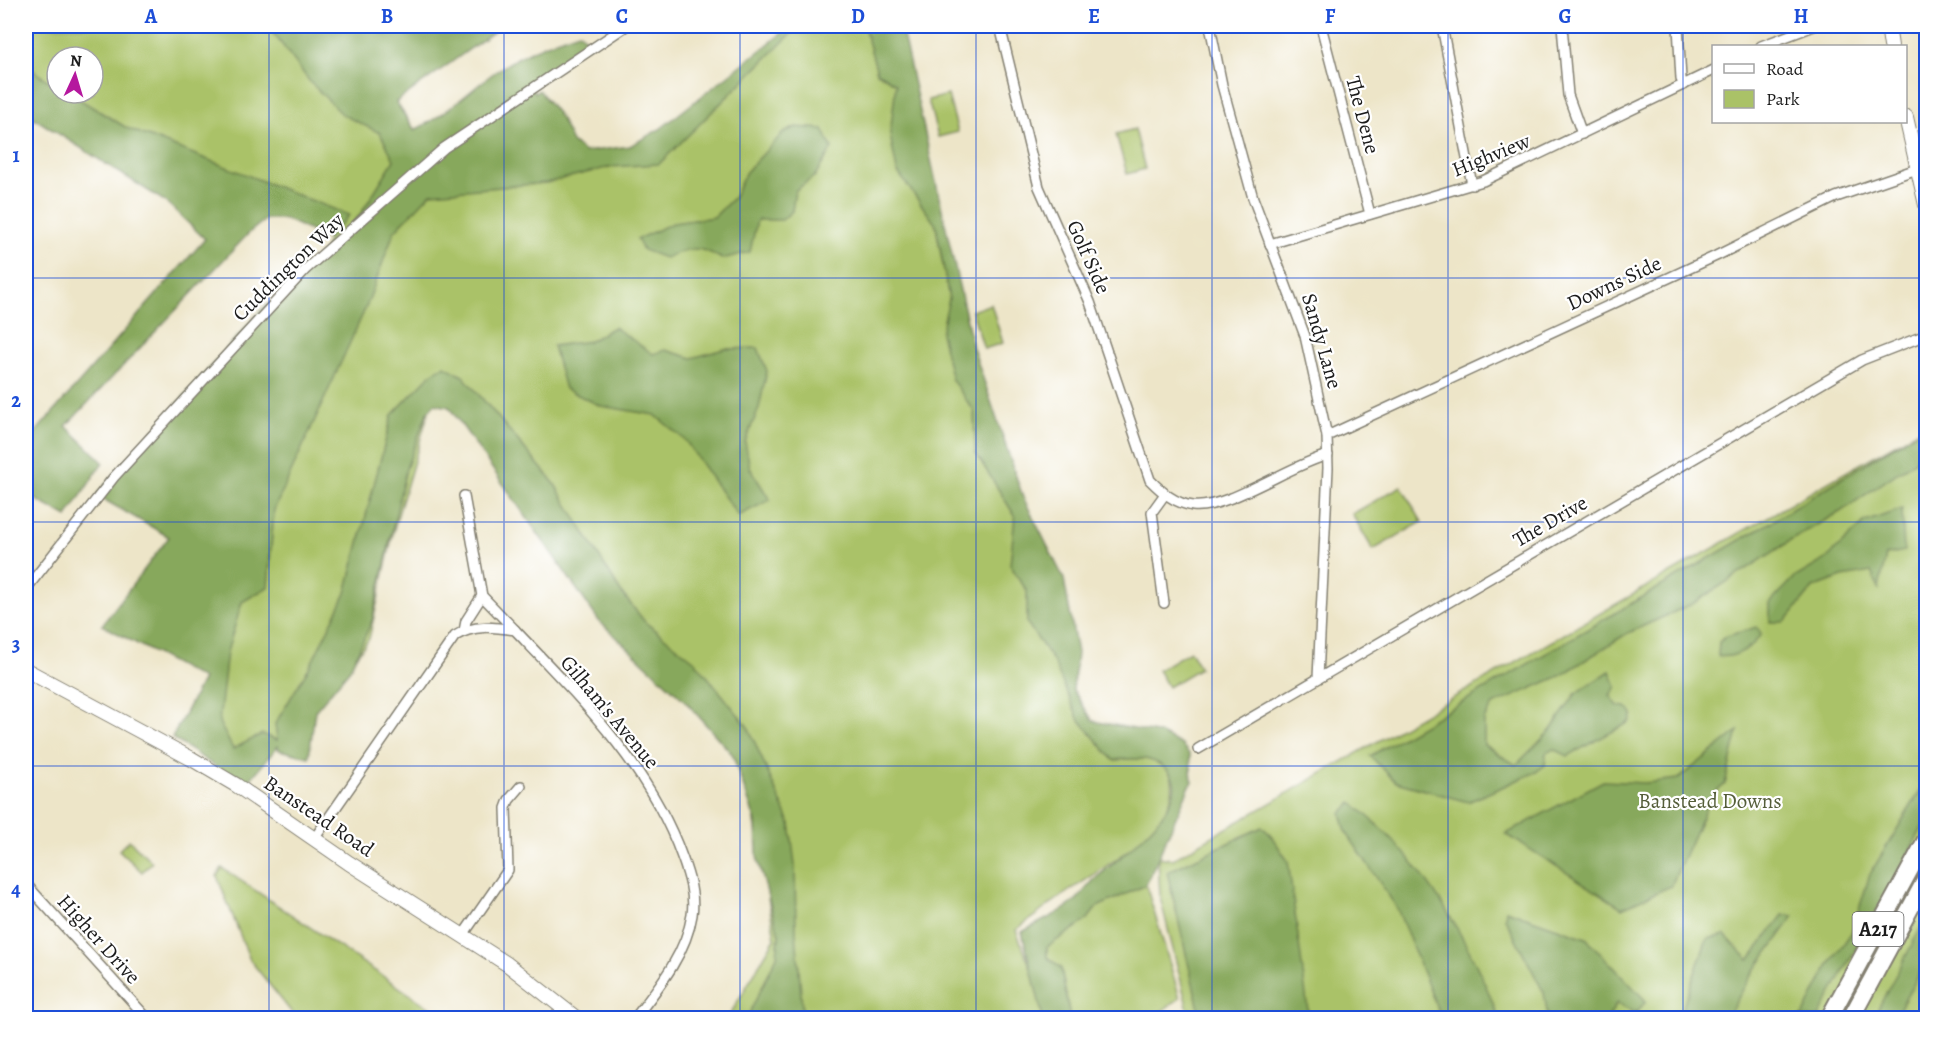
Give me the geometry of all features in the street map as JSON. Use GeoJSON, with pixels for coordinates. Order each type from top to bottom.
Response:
{"type":"FeatureCollection","features":[{"type":"Feature","properties":{"kind":"highway","name":"A217"},"geometry":{"type":"LineString","coordinates":[[1830,1018],[1926,840]]}},
{"type":"Feature","properties":{"kind":"highway","name":"A217"},"geometry":{"type":"LineString","coordinates":[[1851,1018],[1926,879]]}},
{"type":"Feature","properties":{"kind":"street","name":"Cuddington Way"},"geometry":{"type":"LineString","coordinates":[[26,589],[114,477],[306,269],[444,148],[626,26]]}},
{"type":"Feature","properties":{"kind":"street","name":"Golf Side"},"geometry":{"type":"LineString","coordinates":[[1000,26],[1039,187],[1090,302],[1149,480],[1165,494],[1192,506],[1209,505],[1328,455]]}},
{"type":"Feature","properties":{"kind":"street","name":"Sandy Lane"},"geometry":{"type":"LineString","coordinates":[[1210,26],[1235,134],[1270,243],[1305,336],[1327,436],[1317,678]]}},
{"type":"Feature","properties":{"kind":"street","name":"The Dene"},"geometry":{"type":"LineString","coordinates":[[1321,26],[1370,214]]}},
{"type":"Feature","properties":{"kind":"street"},"geometry":{"type":"LineString","coordinates":[[1442,26],[1472,185]]}},
{"type":"Feature","properties":{"kind":"street"},"geometry":{"type":"LineString","coordinates":[[1562,26],[1568,95],[1582,134]]}},
{"type":"Feature","properties":{"kind":"street"},"geometry":{"type":"LineString","coordinates":[[1678,26],[1681,79],[1684,85]]}},
{"type":"Feature","properties":{"kind":"street"},"geometry":{"type":"LineString","coordinates":[[1764,45],[1814,26]]}},
{"type":"Feature","properties":{"kind":"street"},"geometry":{"type":"LineString","coordinates":[[1888,26],[1891,45]]}},
{"type":"Feature","properties":{"kind":"street","name":"Highview"},"geometry":{"type":"LineString","coordinates":[[1270,243],[1472,185],[1712,71]]}},
{"type":"Feature","properties":{"kind":"street"},"geometry":{"type":"LineString","coordinates":[[1906,123],[1926,205]]}},
{"type":"Feature","properties":{"kind":"street","name":"Downs Side"},"geometry":{"type":"LineString","coordinates":[[1327,436],[1716,256],[1836,197],[1917,168]]}},
{"type":"Feature","properties":{"kind":"street","name":"The Drive"},"geometry":{"type":"LineString","coordinates":[[1198,749],[1862,360],[1926,335]]}},
{"type":"Feature","properties":{"kind":"street"},"geometry":{"type":"LineString","coordinates":[[1164,603],[1152,513],[1165,494]]}},
{"type":"Feature","properties":{"kind":"street"},"geometry":{"type":"LineString","coordinates":[[464,496],[482,596],[466,621],[464,631]]}},
{"type":"Feature","properties":{"kind":"street","name":"Gilham's Avenue"},"geometry":{"type":"LineString","coordinates":[[482,596],[578,697],[629,758],[663,813],[684,864],[693,901],[689,928],[667,974],[635,1018]]}},
{"type":"Feature","properties":{"kind":"street"},"geometry":{"type":"LineString","coordinates":[[314,839],[455,636],[464,631],[496,627],[515,630]]}},
{"type":"Feature","properties":{"kind":"street","name":"Banstead Road"},"geometry":{"type":"LineString","coordinates":[[26,670],[213,771],[507,964],[576,1018]]}},
{"type":"Feature","properties":{"kind":"street"},"geometry":{"type":"LineString","coordinates":[[463,935],[508,870],[506,808],[509,800],[521,786]]}},
{"type":"Feature","properties":{"kind":"street","name":"Higher Drive"},"geometry":{"type":"LineString","coordinates":[[26,884],[147,1018]]}},
{"type":"Feature","properties":{"kind":"green space"},"geometry":{"type":"Polygon","coordinates":[[[26,26],[455,26],[379,77],[423,142],[640,155],[796,26],[899,26],[954,325],[1049,563],[1066,687],[1113,760],[1139,759],[1156,762],[1169,771],[1172,780],[1171,797],[1164,813],[1137,844],[1016,930],[1050,1018],[728,1018],[775,938],[746,771],[714,715],[436,387],[395,525],[369,639],[324,699],[253,759],[172,738],[203,679],[328,239],[56,105],[105,105],[105,45],[45,45],[45,99],[26,90],[26,26]]]}},
{"type":"Feature","properties":{"kind":"green space"},"geometry":{"type":"Polygon","coordinates":[[[268,26],[373,26],[385,34],[403,26],[502,26],[396,102],[414,130],[445,112],[511,62],[545,45],[579,32],[589,42],[528,85],[535,93],[539,90],[560,117],[572,142],[584,152],[630,146],[660,129],[791,26],[803,26],[790,35],[659,164],[610,167],[546,183],[431,193],[394,232],[367,305],[274,510],[268,587],[242,602],[227,652],[219,722],[233,749],[262,734],[277,740],[275,724],[310,666],[346,593],[392,415],[432,373],[445,366],[463,376],[554,483],[621,592],[645,622],[695,661],[748,727],[790,823],[795,866],[796,932],[803,1018],[747,1018],[777,956],[779,935],[757,857],[756,822],[732,754],[685,701],[599,621],[449,407],[435,404],[427,413],[406,469],[372,621],[350,669],[315,711],[309,757],[279,750],[278,746],[245,786],[172,738],[203,679],[102,625],[169,537],[96,495],[260,311],[303,275],[360,215],[394,160],[380,133],[343,115],[310,82],[268,26]]]}},
{"type":"Feature","properties":{"kind":"green space"},"geometry":{"type":"Polygon","coordinates":[[[864,26],[901,26],[973,348],[1023,497],[1064,579],[1077,653],[1073,690],[1093,721],[1161,734],[1182,745],[1190,755],[1192,781],[1146,885],[1097,907],[1087,920],[1047,947],[1047,957],[1061,968],[1070,1018],[1043,1018],[1022,932],[1074,902],[1093,881],[1134,845],[1163,815],[1172,799],[1174,785],[1169,772],[1156,762],[1143,759],[1113,760],[1078,718],[1053,661],[1027,623],[1027,591],[1010,565],[1015,516],[975,452],[974,411],[952,380],[941,333],[949,299],[936,225],[897,171],[890,135],[896,84],[877,72],[864,26]]]}},
{"type":"Feature","properties":{"kind":"green space"},"geometry":{"type":"Polygon","coordinates":[[[26,66],[45,78],[45,105],[89,105],[127,128],[349,215],[328,239],[285,219],[266,219],[250,232],[66,426],[103,462],[67,517],[26,494],[26,443],[205,239],[166,202],[26,113],[26,66]]]}},
{"type":"Feature","properties":{"kind":"green space"},"geometry":{"type":"Polygon","coordinates":[[[948,95],[958,132],[938,137],[928,100],[948,95]]]}},
{"type":"Feature","properties":{"kind":"green space"},"geometry":{"type":"Polygon","coordinates":[[[796,127],[823,129],[832,148],[815,176],[795,191],[792,211],[782,220],[757,220],[750,252],[722,259],[707,251],[694,249],[665,258],[643,250],[637,239],[673,223],[714,217],[734,197],[746,172],[783,133],[796,127]]]}},
{"type":"Feature","properties":{"kind":"green space"},"geometry":{"type":"Polygon","coordinates":[[[1135,129],[1145,169],[1127,174],[1116,134],[1135,129]]]}},
{"type":"Feature","properties":{"kind":"green space"},"geometry":{"type":"Polygon","coordinates":[[[991,304],[1003,343],[984,349],[972,311],[991,304]]]}},
{"type":"Feature","properties":{"kind":"green space"},"geometry":{"type":"Polygon","coordinates":[[[614,327],[653,354],[665,350],[692,358],[724,349],[758,348],[767,371],[759,408],[745,442],[750,468],[770,500],[738,516],[685,440],[655,415],[601,406],[565,389],[553,346],[590,341],[614,327]]]}},
{"type":"Feature","properties":{"kind":"green space","name":"Banstead Downs"},"geometry":{"type":"Polygon","coordinates":[[[1926,426],[1926,1018],[1190,1018],[1160,897],[1158,857],[1173,859],[1926,426]]]}},
{"type":"Feature","properties":{"kind":"green space"},"geometry":{"type":"Polygon","coordinates":[[[1926,426],[1926,453],[1840,512],[1804,532],[1694,603],[1626,634],[1562,675],[1493,705],[1484,719],[1484,745],[1516,765],[1551,730],[1576,693],[1610,671],[1616,687],[1610,695],[1618,706],[1626,707],[1633,714],[1630,722],[1568,756],[1554,749],[1546,753],[1545,765],[1536,772],[1468,802],[1396,782],[1370,756],[1771,522],[1926,426]]]}},
{"type":"Feature","properties":{"kind":"green space"},"geometry":{"type":"Polygon","coordinates":[[[1401,486],[1422,522],[1373,550],[1352,514],[1401,486]]]}},
{"type":"Feature","properties":{"kind":"green space"},"geometry":{"type":"Polygon","coordinates":[[[1902,509],[1904,551],[1886,555],[1879,589],[1871,572],[1842,577],[1813,588],[1785,622],[1770,622],[1770,603],[1794,578],[1826,559],[1865,522],[1902,509]]]}},
{"type":"Feature","properties":{"kind":"green space"},"geometry":{"type":"Polygon","coordinates":[[[1757,627],[1761,634],[1748,648],[1730,656],[1718,656],[1719,642],[1727,636],[1757,627]]]}},
{"type":"Feature","properties":{"kind":"green space"},"geometry":{"type":"Polygon","coordinates":[[[1190,651],[1200,668],[1168,687],[1158,670],[1190,651]]]}},
{"type":"Feature","properties":{"kind":"green space"},"geometry":{"type":"Polygon","coordinates":[[[1738,731],[1725,784],[1711,797],[1671,886],[1622,908],[1506,834],[1603,781],[1645,783],[1678,779],[1738,731]]]}},
{"type":"Feature","properties":{"kind":"green space"},"geometry":{"type":"Polygon","coordinates":[[[1926,781],[1926,821],[1818,1018],[1799,1018],[1804,1014],[1828,966],[1852,932],[1870,874],[1926,781]]]}},
{"type":"Feature","properties":{"kind":"green space"},"geometry":{"type":"Polygon","coordinates":[[[1352,803],[1400,848],[1440,900],[1473,958],[1499,1018],[1441,1018],[1397,908],[1346,832],[1341,813],[1352,803]]]}},
{"type":"Feature","properties":{"kind":"green space"},"geometry":{"type":"Polygon","coordinates":[[[1262,827],[1270,834],[1288,861],[1309,1018],[1201,1018],[1167,872],[1262,827]]]}},
{"type":"Feature","properties":{"kind":"green space"},"geometry":{"type":"Polygon","coordinates":[[[129,840],[152,862],[142,872],[119,850],[129,840]]]}},
{"type":"Feature","properties":{"kind":"green space"},"geometry":{"type":"Polygon","coordinates":[[[222,868],[445,1018],[296,1018],[250,960],[217,876],[222,868]]]}},
{"type":"Feature","properties":{"kind":"green space"},"geometry":{"type":"Polygon","coordinates":[[[1146,885],[1180,998],[1152,1018],[1070,1018],[1061,968],[1047,957],[1047,947],[1087,920],[1097,907],[1146,885]]]}},
{"type":"Feature","properties":{"kind":"green space"},"geometry":{"type":"Polygon","coordinates":[[[1506,910],[1586,938],[1646,1001],[1636,1013],[1617,1003],[1608,1018],[1548,1018],[1544,993],[1505,918],[1506,910]]]}},
{"type":"Feature","properties":{"kind":"green space"},"geometry":{"type":"Polygon","coordinates":[[[1783,915],[1794,916],[1750,977],[1727,1018],[1679,1018],[1707,939],[1725,935],[1749,960],[1783,915]]]}},
{"type":"Feature","properties":{"kind":"green space"},"geometry":{"type":"Polygon","coordinates":[[[1926,918],[1926,963],[1894,1018],[1873,1018],[1926,918]]]}}]}
